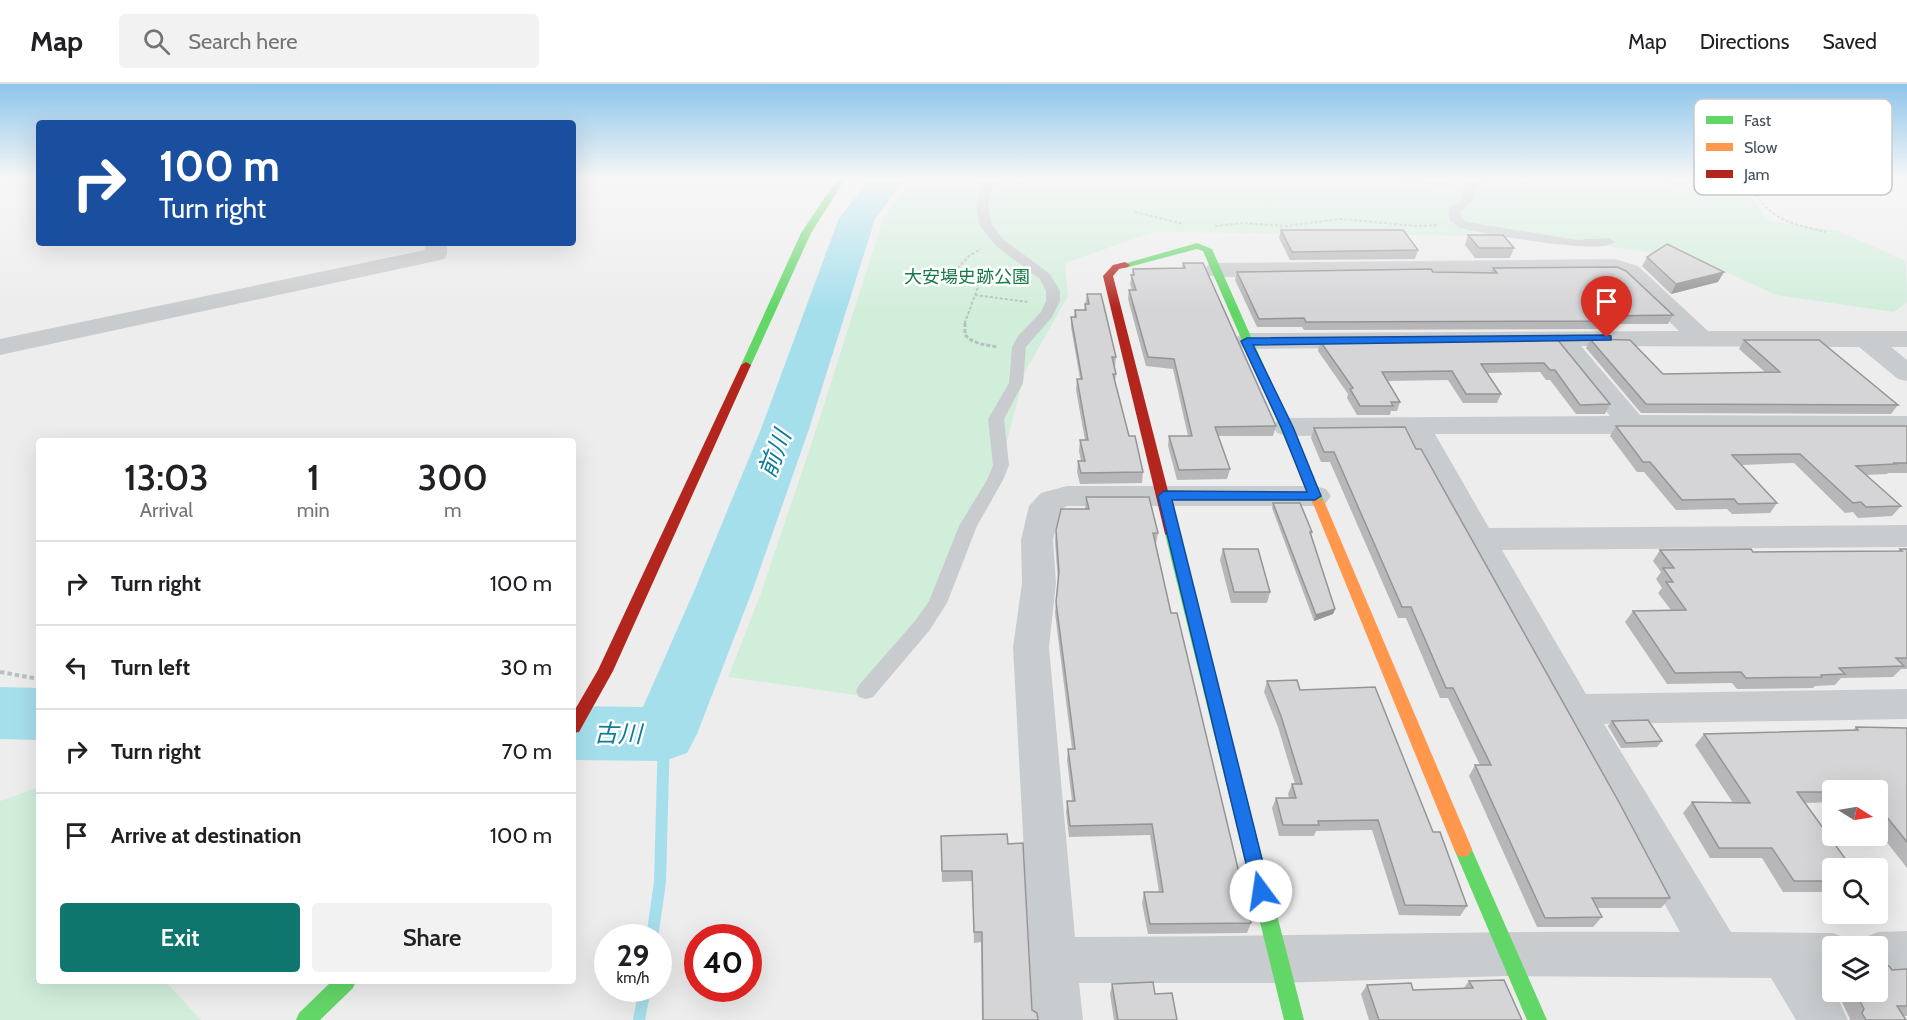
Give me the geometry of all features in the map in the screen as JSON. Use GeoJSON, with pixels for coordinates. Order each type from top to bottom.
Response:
{"type":"FeatureCollection","features":[{"type":"Feature","properties":{"kind":"street"},"geometry":{"type":"LineString","coordinates":[[576,722],[605,671],[814,222]]}},
{"type":"Feature","properties":{"kind":"street"},"geometry":{"type":"LineString","coordinates":[[0,347],[436,254],[436,246]]}},
{"type":"Feature","properties":{"kind":"street"},"geometry":{"type":"LineString","coordinates":[[1294,1020],[1108,276],[1116,267],[1197,246],[1207,249],[1287,427],[1506,953],[1537,1020]]}},
{"type":"Feature","properties":{"kind":"street"},"geometry":{"type":"LineString","coordinates":[[1216,270],[1615,266],[1630,271],[1701,338]]}},
{"type":"Feature","properties":{"kind":"street"},"geometry":{"type":"LineString","coordinates":[[1247,341],[1561,338],[1907,339]]}},
{"type":"Feature","properties":{"kind":"street"},"geometry":{"type":"LineString","coordinates":[[1561,338],[1632,424]]}},
{"type":"Feature","properties":{"kind":"street"},"geometry":{"type":"LineString","coordinates":[[1866,339],[1907,373]]}},
{"type":"Feature","properties":{"kind":"street"},"geometry":{"type":"LineString","coordinates":[[1287,427],[1632,424],[1907,425]]}},
{"type":"Feature","properties":{"kind":"street"},"geometry":{"type":"LineString","coordinates":[[1416,427],[1575,709],[1719,956]]}},
{"type":"Feature","properties":{"kind":"street"},"geometry":{"type":"LineString","coordinates":[[1058,1020],[1031,647],[1039,583],[1037,540],[1045,506],[1052,500],[1067,496],[1315,496]]}},
{"type":"Feature","properties":{"kind":"street"},"geometry":{"type":"LineString","coordinates":[[1479,539],[1907,536]]}},
{"type":"Feature","properties":{"kind":"street"},"geometry":{"type":"LineString","coordinates":[[1575,709],[1907,704]]}},
{"type":"Feature","properties":{"kind":"street"},"geometry":{"type":"LineString","coordinates":[[1054,960],[1278,960],[1506,953],[1822,956]]}},
{"type":"Feature","properties":{"kind":"street"},"geometry":{"type":"LineString","coordinates":[[1888,955],[1907,954]]}},
{"type":"Feature","properties":{"kind":"street"},"geometry":{"type":"LineString","coordinates":[[1785,957],[1823,1020]]}},
{"type":"Feature","properties":{"kind":"street"},"geometry":{"type":"LineString","coordinates":[[306,1020],[343,984]]}},
{"type":"Feature","properties":{"kind":"lane"},"geometry":{"type":"LineString","coordinates":[[866,691],[933,611],[968,526],[995,480],[1002,461],[996,419],[1016,383],[1019,347],[1052,305],[1053,291],[1045,277],[1000,243],[985,222]]}},
{"type":"Feature","properties":{"kind":"lane"},"geometry":{"type":"LineString","coordinates":[[1460,222],[1473,228],[1571,243],[1588,245],[1609,242]]}},
{"type":"Feature","properties":{"kind":"path"},"geometry":{"type":"LineString","coordinates":[[1173,222],[1186,225]]}},
{"type":"Feature","properties":{"kind":"path"},"geometry":{"type":"LineString","coordinates":[[1206,226],[1243,223],[1287,226],[1320,222]]}},
{"type":"Feature","properties":{"kind":"path"},"geometry":{"type":"LineString","coordinates":[[1369,222],[1416,226],[1445,222]]}},
{"type":"Feature","properties":{"kind":"path"},"geometry":{"type":"LineString","coordinates":[[1789,222],[1827,232]]}},
{"type":"Feature","properties":{"kind":"path"},"geometry":{"type":"LineString","coordinates":[[935,271],[959,273],[977,283],[970,311],[964,320],[965,336],[988,346],[1019,347]]}},
{"type":"Feature","properties":{"kind":"path"},"geometry":{"type":"LineString","coordinates":[[975,295],[1052,305]]}},
{"type":"Feature","properties":{"kind":"path"},"geometry":{"type":"LineString","coordinates":[[0,672],[36,678]]}},
{"type":"Feature","properties":{"kind":"green space","name":"大安場史跡公園"},"geometry":{"type":"Polygon","coordinates":[[[882,222],[1774,222],[1836,230],[1906,261],[1907,302],[1894,312],[1776,295],[1700,260],[1574,241],[1439,235],[1154,232],[1065,263],[1068,296],[1025,372],[1003,457],[945,590],[868,697],[728,677],[761,593],[882,222]]]}},
{"type":"Feature","properties":{"kind":"green space"},"geometry":{"type":"Polygon","coordinates":[[[36,788],[36,984],[168,984],[201,1020],[0,1020],[0,801],[36,788]]]}},
{"type":"Feature","properties":{"kind":"building"},"geometry":{"type":"Polygon","coordinates":[[[1281,230],[1403,230],[1418,250],[1292,252],[1281,230]]]}},
{"type":"Feature","properties":{"kind":"building"},"geometry":{"type":"Polygon","coordinates":[[[1468,235],[1503,235],[1514,248],[1479,248],[1468,235]]]}},
{"type":"Feature","properties":{"kind":"building"},"geometry":{"type":"Polygon","coordinates":[[[1667,244],[1724,272],[1676,284],[1647,257],[1667,244]]]}},
{"type":"Feature","properties":{"kind":"building"},"geometry":{"type":"Polygon","coordinates":[[[1183,263],[1203,263],[1276,426],[1215,427],[1230,469],[1179,470],[1169,436],[1192,436],[1174,359],[1148,357],[1129,290],[1136,290],[1131,275],[1134,275],[1133,269],[1185,268],[1183,263]]]}},
{"type":"Feature","properties":{"kind":"building"},"geometry":{"type":"Polygon","coordinates":[[[1617,267],[1626,271],[1673,315],[1606,316],[1611,321],[1306,322],[1304,318],[1259,319],[1237,272],[1431,269],[1433,272],[1497,273],[1493,268],[1617,267]]]}},
{"type":"Feature","properties":{"kind":"building"},"geometry":{"type":"Polygon","coordinates":[[[1087,294],[1101,294],[1116,357],[1112,357],[1116,374],[1113,374],[1129,436],[1135,436],[1143,472],[1081,473],[1078,461],[1085,461],[1080,440],[1088,440],[1077,379],[1082,379],[1071,317],[1076,317],[1075,310],[1086,310],[1085,304],[1089,304],[1087,294]]]}},
{"type":"Feature","properties":{"kind":"building"},"geometry":{"type":"Polygon","coordinates":[[[1557,339],[1610,404],[1580,405],[1555,370],[1550,370],[1544,363],[1481,364],[1501,394],[1466,394],[1452,371],[1382,372],[1400,402],[1391,402],[1393,406],[1360,406],[1350,389],[1353,388],[1320,341],[1557,339]]]}},
{"type":"Feature","properties":{"kind":"building"},"geometry":{"type":"Polygon","coordinates":[[[1590,339],[1630,340],[1663,374],[1780,372],[1744,340],[1819,340],[1898,405],[1646,404],[1590,339]]]}},
{"type":"Feature","properties":{"kind":"building"},"geometry":{"type":"Polygon","coordinates":[[[1616,426],[1907,426],[1907,463],[1856,466],[1901,506],[1866,507],[1861,502],[1853,503],[1800,454],[1732,455],[1777,503],[1738,504],[1734,499],[1682,500],[1650,462],[1643,462],[1616,426]]]}},
{"type":"Feature","properties":{"kind":"building"},"geometry":{"type":"Polygon","coordinates":[[[1405,427],[1416,449],[1421,449],[1620,804],[1670,898],[1592,898],[1602,917],[1545,918],[1475,765],[1491,765],[1453,688],[1446,688],[1411,607],[1402,607],[1334,452],[1324,452],[1314,428],[1405,427]]]}},
{"type":"Feature","properties":{"kind":"building"},"geometry":{"type":"Polygon","coordinates":[[[1086,497],[1149,497],[1158,533],[1153,533],[1171,613],[1177,613],[1251,923],[1150,924],[1144,892],[1163,892],[1152,824],[1070,826],[1067,801],[1075,801],[1068,749],[1075,749],[1056,602],[1059,572],[1056,530],[1061,509],[1089,509],[1086,497]]]}},
{"type":"Feature","properties":{"kind":"building"},"geometry":{"type":"Polygon","coordinates":[[[1273,503],[1300,503],[1312,532],[1310,532],[1335,609],[1316,615],[1273,503]]]}},
{"type":"Feature","properties":{"kind":"building"},"geometry":{"type":"Polygon","coordinates":[[[1223,549],[1258,549],[1270,592],[1234,592],[1223,549]]]}},
{"type":"Feature","properties":{"kind":"building"},"geometry":{"type":"Polygon","coordinates":[[[1751,549],[1753,552],[1902,551],[1900,549],[1907,549],[1907,658],[1896,658],[1904,666],[1839,668],[1845,674],[1821,675],[1822,677],[1746,678],[1741,672],[1675,673],[1633,611],[1686,610],[1666,582],[1673,582],[1663,568],[1674,568],[1660,550],[1751,549]]]}},
{"type":"Feature","properties":{"kind":"building"},"geometry":{"type":"Polygon","coordinates":[[[1297,680],[1300,690],[1375,687],[1433,832],[1440,832],[1467,906],[1405,905],[1378,820],[1318,821],[1319,825],[1283,825],[1276,798],[1296,798],[1292,784],[1302,784],[1281,716],[1267,681],[1297,680]]]}},
{"type":"Feature","properties":{"kind":"building"},"geometry":{"type":"Polygon","coordinates":[[[1648,720],[1662,741],[1626,743],[1612,721],[1648,720]]]}},
{"type":"Feature","properties":{"kind":"building"},"geometry":{"type":"Polygon","coordinates":[[[1856,727],[1907,728],[1907,842],[1888,818],[1888,780],[1822,780],[1822,792],[1797,792],[1822,827],[1822,846],[1836,846],[1845,858],[1822,858],[1822,881],[1794,881],[1772,848],[1719,848],[1692,802],[1750,803],[1704,734],[1858,730],[1856,727]]]}},
{"type":"Feature","properties":{"kind":"building"},"geometry":{"type":"Polygon","coordinates":[[[1007,834],[1008,844],[1023,843],[1032,1010],[1037,1013],[1038,1020],[983,1020],[982,932],[974,932],[972,871],[942,871],[941,836],[1007,834]]]}},
{"type":"Feature","properties":{"kind":"building"},"geometry":{"type":"Polygon","coordinates":[[[1888,966],[1892,970],[1907,969],[1907,1006],[1897,1006],[1906,1020],[1866,1020],[1862,1013],[1864,1009],[1860,1002],[1888,1002],[1888,966]]]}},
{"type":"Feature","properties":{"kind":"building"},"geometry":{"type":"Polygon","coordinates":[[[1504,980],[1522,1020],[1379,1020],[1367,985],[1411,983],[1413,990],[1473,988],[1469,981],[1504,980]]]}},
{"type":"Feature","properties":{"kind":"building"},"geometry":{"type":"Polygon","coordinates":[[[1153,982],[1155,994],[1172,993],[1177,1020],[1118,1020],[1112,984],[1153,982]]]}},
{"type":"Feature","properties":{"kind":"waterway","name":"前川"},"geometry":{"type":"LineString","coordinates":[[576,733],[664,734],[724,589],[785,429],[856,222]]}},
{"type":"Feature","properties":{"kind":"waterway","name":"古川"},"geometry":{"type":"LineString","coordinates":[[0,713],[36,714]]}},
{"type":"Feature","properties":{"kind":"waterway"},"geometry":{"type":"LineString","coordinates":[[654,924],[660,882],[664,734]]}},
{"type":"Feature","properties":{"kind":"waterway"},"geometry":{"type":"LineString","coordinates":[[639,1020],[642,1002]]}},
{"type":"Feature","properties":{"kind":"traffic: fast"},"geometry":{"type":"LineString","coordinates":[[746,365],[806,233],[813,222]]}},
{"type":"Feature","properties":{"kind":"traffic: fast"},"geometry":{"type":"LineString","coordinates":[[1125,265],[1197,246],[1207,249],[1318,501]]}},
{"type":"Feature","properties":{"kind":"traffic: fast"},"geometry":{"type":"LineString","coordinates":[[1172,534],[1294,1020]]}},
{"type":"Feature","properties":{"kind":"traffic: fast"},"geometry":{"type":"LineString","coordinates":[[1463,849],[1537,1020]]}},
{"type":"Feature","properties":{"kind":"traffic: fast"},"geometry":{"type":"LineString","coordinates":[[306,1020],[343,984]]}},
{"type":"Feature","properties":{"kind":"traffic: slow"},"geometry":{"type":"LineString","coordinates":[[1318,501],[1463,849]]}},
{"type":"Feature","properties":{"kind":"traffic: jam"},"geometry":{"type":"LineString","coordinates":[[1125,265],[1116,267],[1108,276],[1172,534]]}},
{"type":"Feature","properties":{"kind":"traffic: jam"},"geometry":{"type":"LineString","coordinates":[[576,722],[605,671],[746,365]]}},
{"type":"Feature","properties":{"kind":"route"},"geometry":{"type":"LineString","coordinates":[[1261,891],[1164,496],[1315,496],[1287,427],[1247,341],[1607,338]]}}]}
